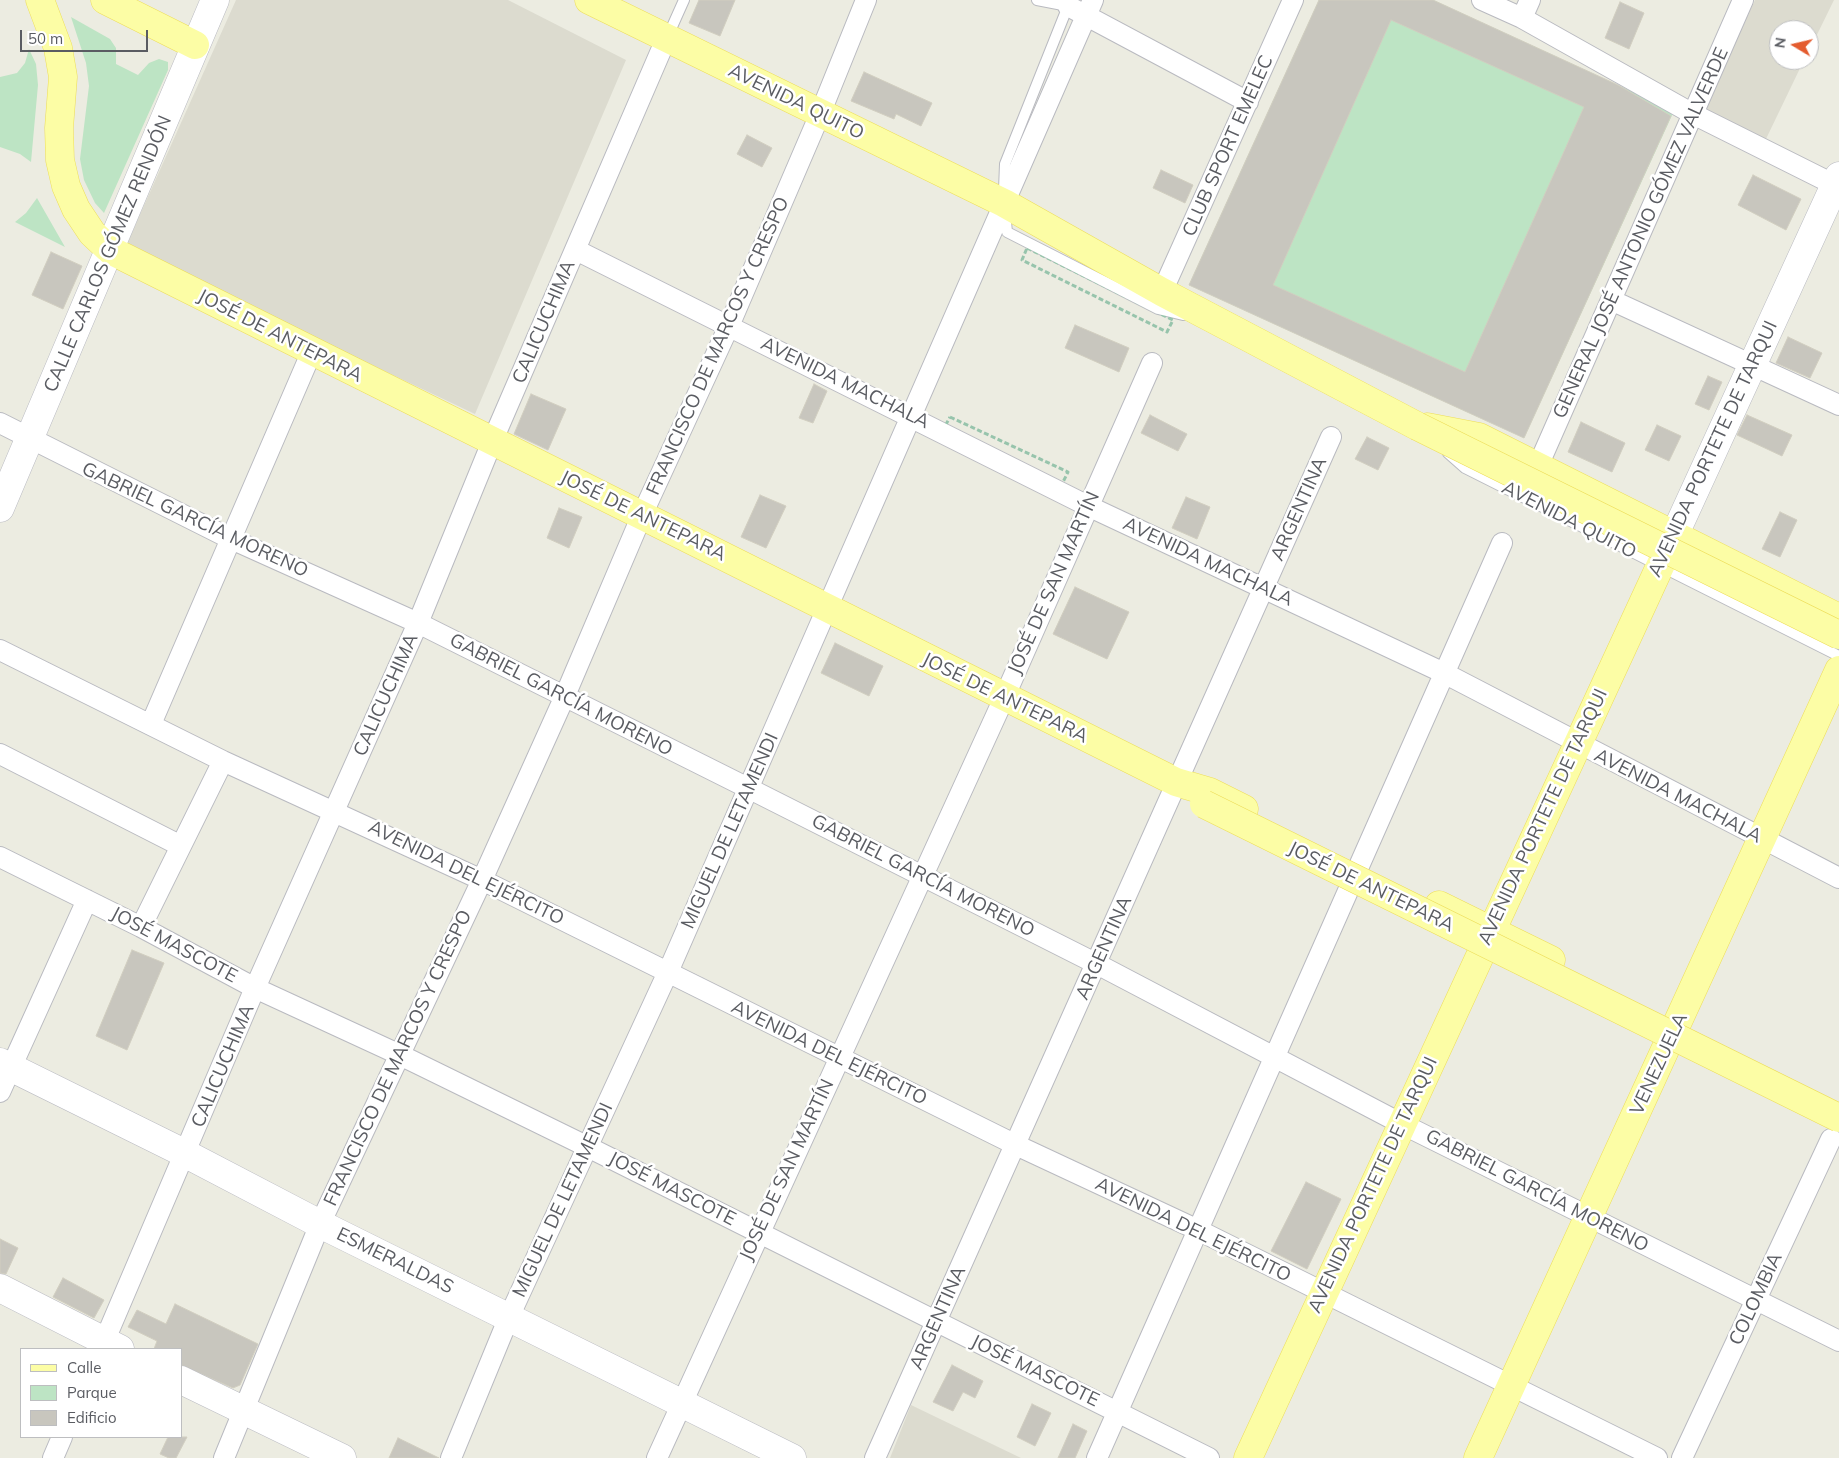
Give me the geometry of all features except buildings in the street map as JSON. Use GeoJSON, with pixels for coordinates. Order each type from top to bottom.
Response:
{"type":"FeatureCollection","features":[{"type":"Feature","properties":{"kind":"main road"},"geometry":{"type":"LineString","coordinates":[[40,0],[58,48],[63,77],[60,152],[66,186],[76,209],[92,233],[110,250]]}},
{"type":"Feature","properties":{"kind":"main road"},"geometry":{"type":"LineString","coordinates":[[105,0],[195,45]]}},
{"type":"Feature","properties":{"kind":"main road","name":"CALLE CARLOS GÓMEZ RENDÓN"},"geometry":{"type":"LineString","coordinates":[[0,508],[215,0]]}},
{"type":"Feature","properties":{"kind":"main road","name":"AVENIDA QUITO"},"geometry":{"type":"LineString","coordinates":[[589,0],[1004,202],[1162,292],[1416,425],[1839,635]]}},
{"type":"Feature","properties":{"kind":"main road","name":"AVENIDA PORTETE DE TARQUI"},"geometry":{"type":"LineString","coordinates":[[1248,1458],[1576,743],[1838,183]]}},
{"type":"Feature","properties":{"kind":"main road","name":"JOSÉ DE ANTEPARA"},"geometry":{"type":"LineString","coordinates":[[110,250],[1004,698],[1176,782],[1210,792],[1839,1103]]}},
{"type":"Feature","properties":{"kind":"main road","name":"AVENIDA QUITO"},"geometry":{"type":"LineString","coordinates":[[1416,425],[1479,437],[1839,618]]}},
{"type":"Feature","properties":{"kind":"main road","name":"VENEZUELA"},"geometry":{"type":"LineString","coordinates":[[1478,1458],[1839,670]]}},
{"type":"Feature","properties":{"kind":"main road","name":"JOSÉ DE ANTEPARA"},"geometry":{"type":"LineString","coordinates":[[1176,782],[1204,804],[1835,1129]]}},
{"type":"Feature","properties":{"kind":"main road","name":"ESMERALDAS"},"geometry":{"type":"LineString","coordinates":[[3,1077],[182,1161],[317,1232],[678,1409],[792,1458]]}},
{"type":"Feature","properties":{"kind":"main road"},"geometry":{"type":"LineString","coordinates":[[0,1288],[102,1347]]}},
{"type":"Feature","properties":{"kind":"main road"},"geometry":{"type":"LineString","coordinates":[[0,1307],[102,1347]]}},
{"type":"Feature","properties":{"kind":"main road"},"geometry":{"type":"LineString","coordinates":[[182,1381],[305,1458]]}},
{"type":"Feature","properties":{"kind":"main road"},"geometry":{"type":"LineString","coordinates":[[182,1397],[242,1418],[342,1458]]}},
{"type":"Feature","properties":{"kind":"main road","name":"ESMERALDAS"},"geometry":{"type":"LineString","coordinates":[[678,1409],[762,1458]]}},
{"type":"Feature","properties":{"kind":"street","name":"FRANCISCO DE MARCOS Y CRESPO"},"geometry":{"type":"LineString","coordinates":[[224,1458],[317,1232],[398,1054],[482,880],[564,698],[642,515],[729,326],[820,114],[866,0]]}},
{"type":"Feature","properties":{"kind":"street","name":"CLUB SPORT EMELEC"},"geometry":{"type":"LineString","coordinates":[[1162,292],[1293,0]]}},
{"type":"Feature","properties":{"kind":"street"},"geometry":{"type":"LineString","coordinates":[[1482,0],[1522,18],[1693,114],[1838,183]]}},
{"type":"Feature","properties":{"kind":"street"},"geometry":{"type":"LineString","coordinates":[[1522,18],[1530,0]]}},
{"type":"Feature","properties":{"kind":"street","name":"GENERAL JOSÉ ANTONIO GÓMEZ VALVERDE"},"geometry":{"type":"LineString","coordinates":[[1538,466],[1743,0]]}},
{"type":"Feature","properties":{"kind":"street"},"geometry":{"type":"LineString","coordinates":[[1065,3],[1090,8],[1248,102]]}},
{"type":"Feature","properties":{"kind":"street","name":"MIGUEL DE LETAMENDI"},"geometry":{"type":"LineString","coordinates":[[450,1458],[506,1324],[668,972],[913,417],[1004,202],[1090,8]]}},
{"type":"Feature","properties":{"kind":"street","name":"CALICUCHIMA"},"geometry":{"type":"LineString","coordinates":[[102,1347],[256,988],[418,623],[492,442],[666,39]]}},
{"type":"Feature","properties":{"kind":"street","name":"AVENIDA MACHALA"},"geometry":{"type":"LineString","coordinates":[[576,250],[1088,506],[1444,673],[1839,878]]}},
{"type":"Feature","properties":{"kind":"street"},"geometry":{"type":"LineString","coordinates":[[1611,300],[1839,405]]}},
{"type":"Feature","properties":{"kind":"street"},"geometry":{"type":"LineString","coordinates":[[151,724],[229,538],[312,352]]}},
{"type":"Feature","properties":{"kind":"street","name":"JOSÉ DE SAN MARTÍN"},"geometry":{"type":"LineString","coordinates":[[657,1458],[1004,698],[1152,363]]}},
{"type":"Feature","properties":{"kind":"street","name":"GABRIEL GARCÍA MORENO"},"geometry":{"type":"LineString","coordinates":[[0,424],[229,538],[418,623],[1097,964],[1402,1124],[1839,1342]]}},
{"type":"Feature","properties":{"kind":"street","name":"ARGENTINA"},"geometry":{"type":"LineString","coordinates":[[875,1458],[1331,438]]}},
{"type":"Feature","properties":{"kind":"street"},"geometry":{"type":"LineString","coordinates":[[1097,1458],[1502,543]]}},
{"type":"Feature","properties":{"kind":"street","name":"AVENIDA DEL EJÉRCITO"},"geometry":{"type":"LineString","coordinates":[[0,650],[223,760],[482,880],[1016,1146],[1198,1230],[1657,1458]]}},
{"type":"Feature","properties":{"kind":"street"},"geometry":{"type":"LineString","coordinates":[[0,754],[181,846]]}},
{"type":"Feature","properties":{"kind":"street"},"geometry":{"type":"LineString","coordinates":[[141,927],[223,760]]}},
{"type":"Feature","properties":{"kind":"street","name":"JOSÉ MASCOTE"},"geometry":{"type":"LineString","coordinates":[[0,857],[141,927],[256,988],[398,1054],[588,1147],[1209,1458]]}},
{"type":"Feature","properties":{"kind":"street"},"geometry":{"type":"LineString","coordinates":[[3,1077],[88,900]]}},
{"type":"Feature","properties":{"kind":"street","name":"COLOMBIA"},"geometry":{"type":"LineString","coordinates":[[1682,1458],[1835,1129]]}},
{"type":"Feature","properties":{"kind":"street"},"geometry":{"type":"LineString","coordinates":[[53,1458],[62,1438]]}},
{"type":"Feature","properties":{"kind":"lane"},"geometry":{"type":"LineString","coordinates":[[666,39],[684,0]]}},
{"type":"Feature","properties":{"kind":"lane"},"geometry":{"type":"LineString","coordinates":[[1038,0],[1065,3]]}},
{"type":"Feature","properties":{"kind":"lane","name":"MIGUEL DE LETAMENDI"},"geometry":{"type":"LineString","coordinates":[[1004,202],[1005,164],[1065,3]]}},
{"type":"Feature","properties":{"kind":"lane","name":"AVENIDA QUITO"},"geometry":{"type":"LineString","coordinates":[[1004,202],[1007,232],[1158,309],[1224,324]]}},
{"type":"Feature","properties":{"kind":"lane","name":"AVENIDA QUITO"},"geometry":{"type":"LineString","coordinates":[[1416,425],[1465,468],[1839,656]]}},
{"type":"Feature","properties":{"kind":"shaded area"},"geometry":{"type":"Polygon","coordinates":[[[236,0],[508,0],[626,60],[475,414],[125,248],[236,0]]]}},
{"type":"Feature","properties":{"kind":"shaded area"},"geometry":{"type":"Polygon","coordinates":[[[1755,0],[1834,0],[1819,31],[1819,20],[1769,20],[1769,70],[1799,70],[1765,141],[1703,112],[1755,0]]]}},
{"type":"Feature","properties":{"kind":"shaded area"},"geometry":{"type":"Polygon","coordinates":[[[911,1405],[1021,1458],[890,1458],[911,1405]]]}},
{"type":"Feature","properties":{"kind":"green space"},"geometry":{"type":"Polygon","coordinates":[[[1319,0],[1433,0],[1674,111],[1524,438],[1189,285],[1319,0]]]}},
{"type":"Feature","properties":{"kind":"green space"},"geometry":{"type":"Polygon","coordinates":[[[71,17],[110,39],[116,48],[116,64],[138,75],[149,63],[159,59],[168,62],[168,70],[104,213],[95,203],[84,180],[80,159],[89,86],[86,63],[71,17]]]}},
{"type":"Feature","properties":{"kind":"green space"},"geometry":{"type":"Polygon","coordinates":[[[29,49],[36,64],[38,85],[31,162],[20,154],[0,147],[0,77],[17,73],[25,63],[29,49]]]}},
{"type":"Feature","properties":{"kind":"green space"},"geometry":{"type":"Polygon","coordinates":[[[37,198],[65,247],[15,222],[26,213],[37,198]]]}}]}
